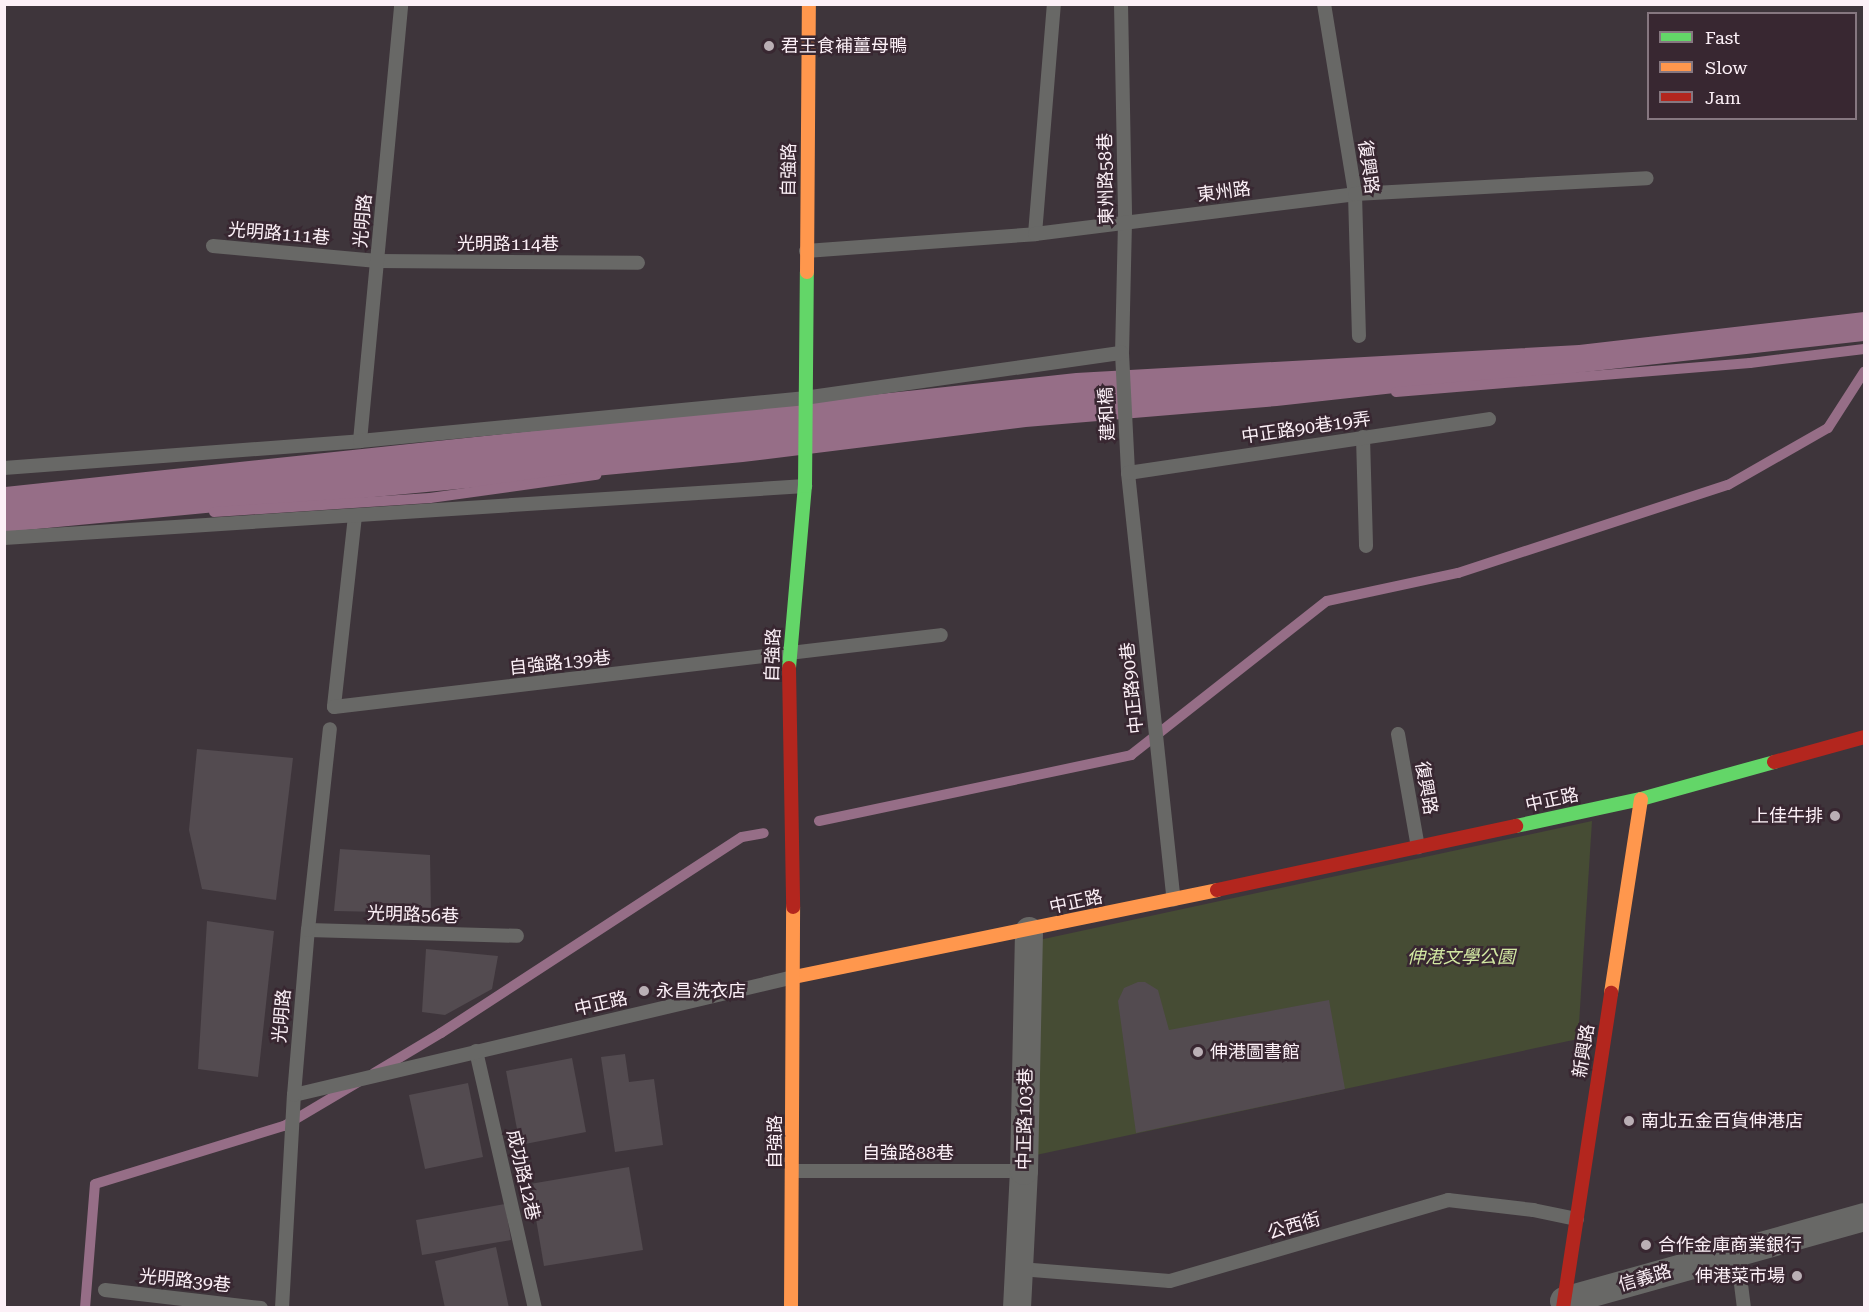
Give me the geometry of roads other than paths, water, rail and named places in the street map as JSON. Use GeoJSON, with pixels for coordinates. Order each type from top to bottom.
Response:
{"type":"FeatureCollection","features":[{"type":"Feature","properties":{"kind":"street","name":"自強路"},"geometry":{"type":"LineString","coordinates":[[791,1308],[794,977],[789,655],[805,486],[808,4]]}},
{"type":"Feature","properties":{"kind":"street","name":"中正路"},"geometry":{"type":"LineString","coordinates":[[794,977],[1029,931],[1641,799],[1864,737]]}},
{"type":"Feature","properties":{"kind":"street","name":"新興路"},"geometry":{"type":"LineString","coordinates":[[1563,1304],[1641,799]]}},
{"type":"Feature","properties":{"kind":"street","name":"中正路103巷"},"geometry":{"type":"LineString","coordinates":[[1017,1308],[1024,1171],[1029,931]]}},
{"type":"Feature","properties":{"kind":"street","name":"信義路"},"geometry":{"type":"LineString","coordinates":[[1563,1304],[1864,1217]]}},
{"type":"Feature","properties":{"kind":"lane","name":"光明路"},"geometry":{"type":"LineString","coordinates":[[360,441],[401,4]]}},
{"type":"Feature","properties":{"kind":"lane"},"geometry":{"type":"LineString","coordinates":[[1035,234],[1054,4]]}},
{"type":"Feature","properties":{"kind":"lane","name":"東州路58巷"},"geometry":{"type":"LineString","coordinates":[[1122,4],[1125,222],[1122,353]]}},
{"type":"Feature","properties":{"kind":"lane","name":"復興路"},"geometry":{"type":"LineString","coordinates":[[1324,4],[1355,194],[1359,336]]}},
{"type":"Feature","properties":{"kind":"lane","name":"東州路"},"geometry":{"type":"LineString","coordinates":[[806,251],[1035,234],[1355,194],[1647,178]]}},
{"type":"Feature","properties":{"kind":"lane","name":"光明路111巷"},"geometry":{"type":"LineString","coordinates":[[213,246],[377,261]]}},
{"type":"Feature","properties":{"kind":"lane","name":"光明路114巷"},"geometry":{"type":"LineString","coordinates":[[377,261],[638,263]]}},
{"type":"Feature","properties":{"kind":"lane"},"geometry":{"type":"LineString","coordinates":[[4,468],[360,441],[804,398],[1122,353]]}},
{"type":"Feature","properties":{"kind":"lane","name":"建和橋"},"geometry":{"type":"LineString","coordinates":[[1122,353],[1128,472]]}},
{"type":"Feature","properties":{"kind":"lane","name":"中正路90巷19弄"},"geometry":{"type":"LineString","coordinates":[[1128,472],[1489,419]]}},
{"type":"Feature","properties":{"kind":"lane"},"geometry":{"type":"LineString","coordinates":[[1363,437],[1366,546]]}},
{"type":"Feature","properties":{"kind":"lane","name":"中正路90巷"},"geometry":{"type":"LineString","coordinates":[[1128,472],[1174,900]]}},
{"type":"Feature","properties":{"kind":"lane"},"geometry":{"type":"LineString","coordinates":[[4,538],[805,486]]}},
{"type":"Feature","properties":{"kind":"lane","name":"自強路139巷"},"geometry":{"type":"LineString","coordinates":[[356,516],[334,706],[789,655],[941,635]]}},
{"type":"Feature","properties":{"kind":"lane","name":"光明路"},"geometry":{"type":"LineString","coordinates":[[282,1308],[291,1139],[308,930],[330,729]]}},
{"type":"Feature","properties":{"kind":"lane","name":"復興路"},"geometry":{"type":"LineString","coordinates":[[1398,734],[1418,847]]}},
{"type":"Feature","properties":{"kind":"lane","name":"光明路56巷"},"geometry":{"type":"LineString","coordinates":[[308,930],[517,936]]}},
{"type":"Feature","properties":{"kind":"lane","name":"中正路"},"geometry":{"type":"LineString","coordinates":[[294,1099],[336,1085],[794,977]]}},
{"type":"Feature","properties":{"kind":"lane","name":"成功路12巷"},"geometry":{"type":"LineString","coordinates":[[476,1052],[535,1308]]}},
{"type":"Feature","properties":{"kind":"lane","name":"自強路88巷"},"geometry":{"type":"LineString","coordinates":[[793,1171],[1024,1171]]}},
{"type":"Feature","properties":{"kind":"lane","name":"公西街"},"geometry":{"type":"LineString","coordinates":[[1020,1269],[1170,1281],[1448,1200],[1533,1210],[1577,1220]]}},
{"type":"Feature","properties":{"kind":"lane"},"geometry":{"type":"LineString","coordinates":[[1737,1252],[1744,1308]]}},
{"type":"Feature","properties":{"kind":"lane","name":"光明路39巷"},"geometry":{"type":"LineString","coordinates":[[105,1290],[261,1308]]}},
{"type":"Feature","properties":{"kind":"waterway"},"geometry":{"type":"LineString","coordinates":[[1396,392],[1750,363],[1864,349]]}},
{"type":"Feature","properties":{"kind":"waterway"},"geometry":{"type":"LineString","coordinates":[[819,821],[1131,755],[1327,601],[1458,573],[1728,485],[1828,428],[1864,372]]}},
{"type":"Feature","properties":{"kind":"waterway"},"geometry":{"type":"LineString","coordinates":[[214,512],[430,498],[596,475]]}},
{"type":"Feature","properties":{"kind":"waterway"},"geometry":{"type":"LineString","coordinates":[[374,1073],[441,1033],[742,837],[764,833]]}},
{"type":"Feature","properties":{"kind":"waterway"},"geometry":{"type":"LineString","coordinates":[[85,1308],[95,1184],[284,1126],[358,1082]]}},
{"type":"Feature","properties":{"kind":"place","name":"君王食補薑母鴨"},"geometry":{"type":"Point","coordinates":[769,46]}},
{"type":"Feature","properties":{"kind":"place","name":"上佳牛排"},"geometry":{"type":"Point","coordinates":[1835,816]}},
{"type":"Feature","properties":{"kind":"place","name":"永昌洗衣店"},"geometry":{"type":"Point","coordinates":[644,991]}},
{"type":"Feature","properties":{"kind":"place","name":"伸港圖書館"},"geometry":{"type":"Point","coordinates":[1198,1052]}},
{"type":"Feature","properties":{"kind":"place","name":"南北五金百貨伸港店"},"geometry":{"type":"Point","coordinates":[1629,1121]}},
{"type":"Feature","properties":{"kind":"place","name":"合作金庫商業銀行"},"geometry":{"type":"Point","coordinates":[1646,1245]}},
{"type":"Feature","properties":{"kind":"place","name":"伸港菜市場"},"geometry":{"type":"Point","coordinates":[1797,1276]}},
{"type":"Feature","properties":{"kind":"park label","name":"伸港文學公園"},"geometry":{"type":"Point","coordinates":[1461,957]}}]}
